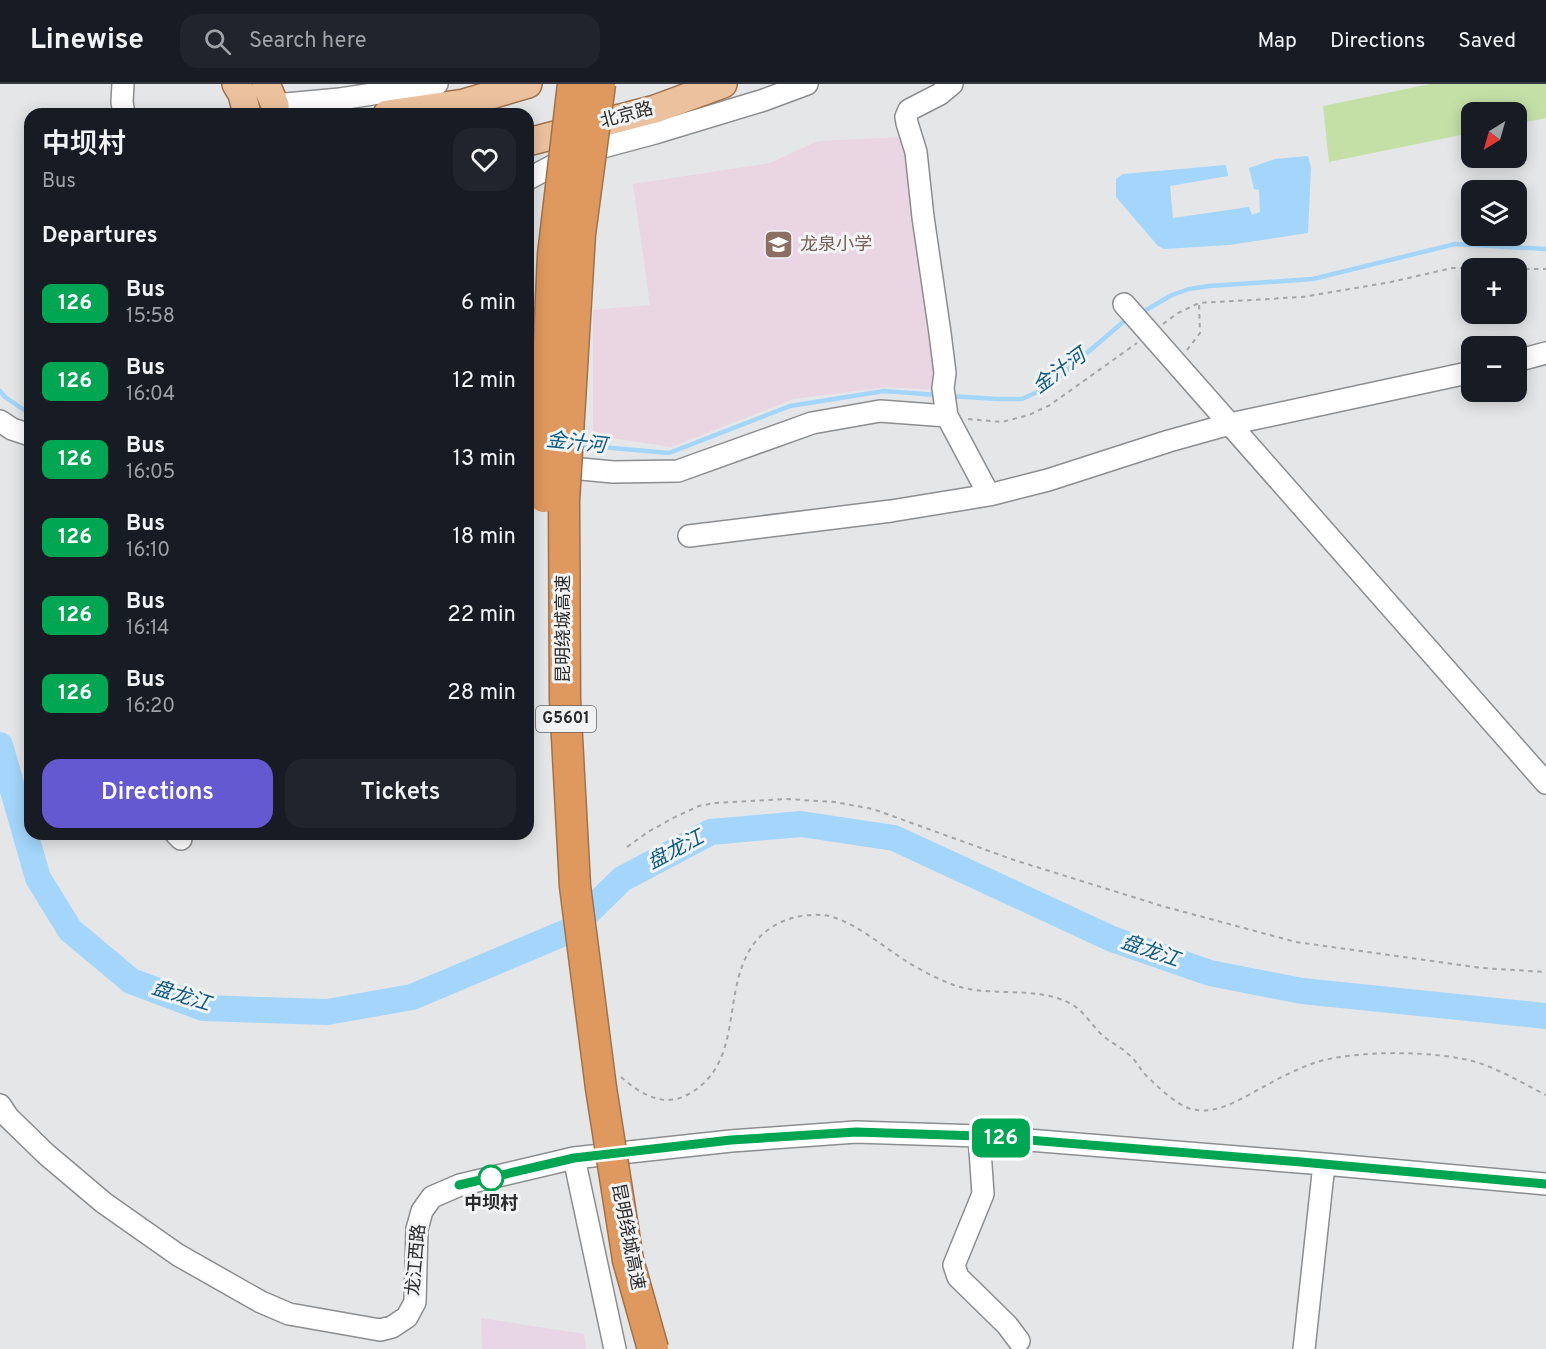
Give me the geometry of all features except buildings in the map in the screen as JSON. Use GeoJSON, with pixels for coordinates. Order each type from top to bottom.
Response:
{"type":"FeatureCollection","features":[{"type":"Feature","properties":{"kind":"highway","name":"昆明绕城高速"},"geometry":{"type":"LineString","coordinates":[[573,84],[554,255],[547,386],[543,564],[546,687],[558,877],[576,1017],[602,1182],[637,1349]]}},
{"type":"Feature","properties":{"kind":"highway","name":"昆明绕城高速"},"geometry":{"type":"LineString","coordinates":[[600,84],[580,234],[564,489],[565,700],[575,886],[601,1088],[628,1260],[653,1349]]}},
{"type":"Feature","properties":{"kind":"main road"},"geometry":{"type":"LineString","coordinates":[[236,84],[242,94],[246,108]]}},
{"type":"Feature","properties":{"kind":"main road"},"geometry":{"type":"LineString","coordinates":[[429,108],[464,103],[528,84]]}},
{"type":"Feature","properties":{"kind":"main road","name":"北京路"},"geometry":{"type":"LineString","coordinates":[[534,140],[655,110],[723,84]]}},
{"type":"Feature","properties":{"kind":"street"},"geometry":{"type":"LineString","coordinates":[[123,84],[123,108]]}},
{"type":"Feature","properties":{"kind":"street"},"geometry":{"type":"LineString","coordinates":[[272,101],[340,99],[437,84]]}},
{"type":"Feature","properties":{"kind":"street"},"geometry":{"type":"LineString","coordinates":[[534,176],[573,155],[676,126],[807,84]]}},
{"type":"Feature","properties":{"kind":"street"},"geometry":{"type":"LineString","coordinates":[[952,84],[940,94],[909,110],[906,117],[916,152],[945,373],[943,388],[947,416],[989,495]]}},
{"type":"Feature","properties":{"kind":"street"},"geometry":{"type":"LineString","coordinates":[[1124,304],[1546,783]]}},
{"type":"Feature","properties":{"kind":"street"},"geometry":{"type":"LineString","coordinates":[[1527,358],[1546,353]]}},
{"type":"Feature","properties":{"kind":"street"},"geometry":{"type":"LineString","coordinates":[[689,536],[891,511],[989,495],[1048,480],[1230,424],[1461,374]]}},
{"type":"Feature","properties":{"kind":"street"},"geometry":{"type":"LineString","coordinates":[[534,465],[613,472],[678,471],[812,423],[880,411],[947,416]]}},
{"type":"Feature","properties":{"kind":"street"},"geometry":{"type":"LineString","coordinates":[[0,421],[24,433]]}},
{"type":"Feature","properties":{"kind":"street","name":"龙江西路"},"geometry":{"type":"LineString","coordinates":[[0,1105],[8,1117],[46,1154],[96,1196],[178,1255],[261,1302],[290,1314],[380,1330],[392,1327],[406,1317],[415,1302],[417,1229],[422,1211],[432,1197],[459,1185],[574,1158],[731,1140],[856,1132],[979,1136],[1546,1184]]}},
{"type":"Feature","properties":{"kind":"street"},"geometry":{"type":"LineString","coordinates":[[979,1136],[987,1224]]}},
{"type":"Feature","properties":{"kind":"street"},"geometry":{"type":"LineString","coordinates":[[574,1158],[615,1349]]}},
{"type":"Feature","properties":{"kind":"street"},"geometry":{"type":"LineString","coordinates":[[1304,1349],[1324,1164]]}},
{"type":"Feature","properties":{"kind":"street"},"geometry":{"type":"LineString","coordinates":[[983,1194],[954,1265],[958,1277],[1019,1341]]}},
{"type":"Feature","properties":{"kind":"path"},"geometry":{"type":"LineString","coordinates":[[947,416],[1002,422],[1029,416],[1050,405],[1149,331],[1199,303],[1302,297],[1461,268]]}},
{"type":"Feature","properties":{"kind":"path"},"geometry":{"type":"LineString","coordinates":[[1527,268],[1546,269]]}},
{"type":"Feature","properties":{"kind":"path"},"geometry":{"type":"LineString","coordinates":[[1177,363],[1200,333],[1199,303]]}},
{"type":"Feature","properties":{"kind":"path"},"geometry":{"type":"LineString","coordinates":[[627,848],[648,832],[675,817],[714,802],[786,799],[835,802],[873,809],[1014,860],[1162,906],[1296,942],[1482,968],[1546,972]]}},
{"type":"Feature","properties":{"kind":"path"},"geometry":{"type":"LineString","coordinates":[[621,1076],[652,1098],[667,1101],[682,1098],[696,1091],[707,1081],[723,1055],[729,1035],[737,982],[746,956],[755,942],[766,931],[793,917],[825,915],[853,926],[928,974],[955,985],[982,991],[1036,994],[1059,999],[1076,1006],[1103,1036],[1131,1055],[1144,1073],[1172,1098],[1190,1109],[1208,1111],[1222,1108],[1292,1072],[1318,1062],[1346,1056],[1379,1054],[1451,1056],[1502,1072],[1546,1095]]}},
{"type":"Feature","properties":{"kind":"shaded area","name":"龙泉小学"},"geometry":{"type":"Polygon","coordinates":[[[903,137],[933,360],[934,390],[886,387],[793,399],[671,447],[593,435],[593,310],[650,305],[633,184],[770,163],[818,141],[903,137]]]}},
{"type":"Feature","properties":{"kind":"shaded area"},"geometry":{"type":"Polygon","coordinates":[[[481,1318],[584,1334],[586,1349],[482,1349],[481,1318]]]}},
{"type":"Feature","properties":{"kind":"green space"},"geometry":{"type":"Polygon","coordinates":[[[1430,84],[1546,84],[1546,118],[1527,122],[1527,102],[1461,102],[1461,135],[1329,162],[1323,106],[1430,84]]]}},
{"type":"Feature","properties":{"kind":"water"},"geometry":{"type":"Polygon","coordinates":[[[1308,156],[1311,168],[1308,233],[1229,245],[1164,249],[1158,246],[1116,197],[1116,179],[1123,174],[1226,165],[1228,176],[1170,186],[1173,218],[1249,207],[1252,215],[1260,212],[1259,190],[1254,189],[1249,168],[1275,159],[1308,156]]]}},
{"type":"Feature","properties":{"kind":"waterway","name":"金汁河"},"geometry":{"type":"LineString","coordinates":[[1139,314],[1172,295],[1189,289],[1313,279],[1455,244],[1546,249]]}},
{"type":"Feature","properties":{"kind":"waterway","name":"金汁河"},"geometry":{"type":"LineString","coordinates":[[949,396],[1022,399],[1046,388],[1129,319]]}},
{"type":"Feature","properties":{"kind":"waterway","name":"金汁河"},"geometry":{"type":"LineString","coordinates":[[0,391],[24,410]]}},
{"type":"Feature","properties":{"kind":"waterway","name":"金汁河"},"geometry":{"type":"LineString","coordinates":[[578,445],[669,453],[790,406],[884,391],[937,395]]}},
{"type":"Feature","properties":{"kind":"waterway","name":"盘龙江"},"geometry":{"type":"LineString","coordinates":[[0,745],[24,829]]}},
{"type":"Feature","properties":{"kind":"waterway","name":"盘龙江"},"geometry":{"type":"LineString","coordinates":[[27,840],[38,878],[70,930],[131,981],[203,1008],[327,1012],[412,997],[569,931],[622,879],[711,832],[801,824],[894,838],[1112,939],[1210,973],[1302,991],[1546,1016]]}},
{"type":"Feature","properties":{"kind":"bus line","name":"126"},"geometry":{"type":"LineString","coordinates":[[459,1185],[574,1158],[731,1140],[856,1132],[979,1136],[1546,1184]]}},
{"type":"Feature","properties":{"kind":"place","name":"龙泉小学"},"geometry":{"type":"Point","coordinates":[779,245]}},
{"type":"Feature","properties":{"kind":"place","name":"中坝村"},"geometry":{"type":"Point","coordinates":[491,1178]}}]}
